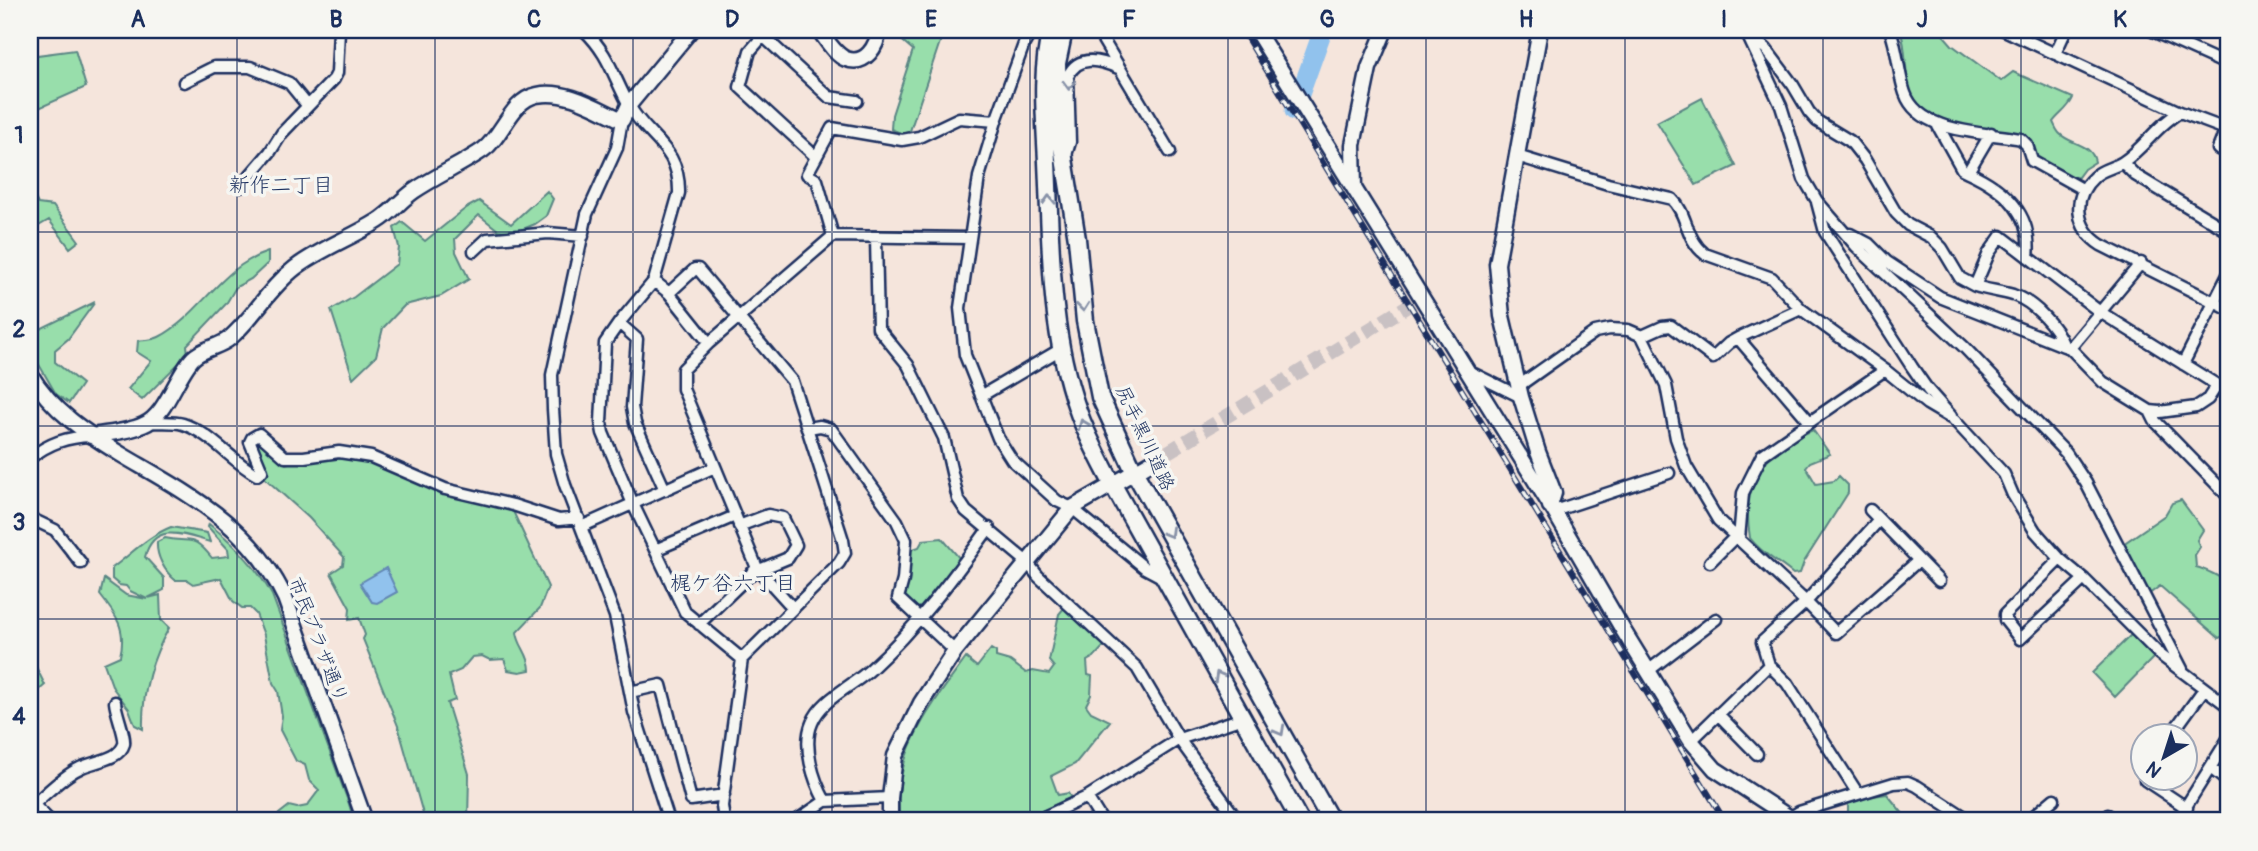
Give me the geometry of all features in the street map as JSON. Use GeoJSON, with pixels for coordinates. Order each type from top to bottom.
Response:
{"type":"FeatureCollection","features":[{"type":"Feature","properties":{"kind":"main road"},"geometry":{"type":"LineString","coordinates":[[1051,30],[1046,48],[1044,104],[1054,304],[1061,349],[1076,406],[1085,431],[1114,485],[1300,821]]}},
{"type":"Feature","properties":{"kind":"main road","name":"尻手黒川道路"},"geometry":{"type":"LineString","coordinates":[[1063,30],[1056,76],[1058,121],[1077,239],[1084,321],[1100,397],[1135,473],[1331,821]]}},
{"type":"Feature","properties":{"kind":"street"},"geometry":{"type":"LineString","coordinates":[[240,187],[270,152],[282,133],[334,79],[337,73],[339,30]]}},
{"type":"Feature","properties":{"kind":"street"},"geometry":{"type":"LineString","coordinates":[[584,30],[615,71],[629,105],[668,153],[677,169],[679,183],[679,193],[654,281],[605,344],[601,422],[603,433],[633,504],[685,612],[742,659]]}},
{"type":"Feature","properties":{"kind":"street"},"geometry":{"type":"LineString","coordinates":[[669,821],[630,692],[615,616],[556,453],[552,375],[587,214],[617,148],[622,120],[629,105],[691,30]]}},
{"type":"Feature","properties":{"kind":"street"},"geometry":{"type":"LineString","coordinates":[[819,30],[845,59],[856,60],[873,50],[879,30]]}},
{"type":"Feature","properties":{"kind":"street"},"geometry":{"type":"LineString","coordinates":[[1032,30],[1024,44],[996,121],[979,177],[960,308],[965,355],[998,438],[1012,460],[1058,501],[1072,508],[1145,568],[1165,578]]}},
{"type":"Feature","properties":{"kind":"street"},"geometry":{"type":"LineString","coordinates":[[1097,30],[1170,152]]}},
{"type":"Feature","properties":{"kind":"street"},"geometry":{"type":"LineString","coordinates":[[1256,30],[1418,299],[1552,509],[1691,741],[1715,769],[1788,819],[1799,812],[1894,783],[1908,782],[1970,821]]}},
{"type":"Feature","properties":{"kind":"street"},"geometry":{"type":"LineString","coordinates":[[1354,190],[1353,145],[1369,68],[1385,30]]}},
{"type":"Feature","properties":{"kind":"street"},"geometry":{"type":"LineString","coordinates":[[1540,30],[1497,264],[1503,316],[1520,391],[1554,493],[1552,509]]}},
{"type":"Feature","properties":{"kind":"street"},"geometry":{"type":"LineString","coordinates":[[1890,30],[1909,104],[1938,126],[1962,169],[1990,182],[2009,198],[2030,238],[2028,257]]}},
{"type":"Feature","properties":{"kind":"street"},"geometry":{"type":"LineString","coordinates":[[2004,30],[2180,112],[2227,128],[2218,149],[2228,153]]}},
{"type":"Feature","properties":{"kind":"street"},"geometry":{"type":"LineString","coordinates":[[2055,54],[2066,30]]}},
{"type":"Feature","properties":{"kind":"street"},"geometry":{"type":"LineString","coordinates":[[2150,30],[2228,65]]}},
{"type":"Feature","properties":{"kind":"street"},"geometry":{"type":"LineString","coordinates":[[1746,31],[1781,106],[1804,179],[1817,201],[1856,246],[1964,347],[2066,453],[2086,483],[2185,674]]}},
{"type":"Feature","properties":{"kind":"street"},"geometry":{"type":"LineString","coordinates":[[1746,31],[1766,49],[1817,121],[1850,141],[1866,160],[1896,213],[1908,225],[1931,237],[1942,248],[1960,278],[1988,291],[2014,295],[2025,301],[2038,311],[2067,347],[2103,382],[2150,411],[2196,407],[2208,399],[2217,385]]}},
{"type":"Feature","properties":{"kind":"street"},"geometry":{"type":"LineString","coordinates":[[816,157],[740,88],[750,51],[763,36],[829,97],[857,101]]}},
{"type":"Feature","properties":{"kind":"street"},"geometry":{"type":"LineString","coordinates":[[1024,44],[1046,48]]}},
{"type":"Feature","properties":{"kind":"street"},"geometry":{"type":"LineString","coordinates":[[1065,160],[1070,142],[1068,76],[1071,68],[1087,60],[1101,60],[1118,68]]}},
{"type":"Feature","properties":{"kind":"street"},"geometry":{"type":"LineString","coordinates":[[184,82],[214,67],[250,67],[289,83],[307,105]]}},
{"type":"Feature","properties":{"kind":"street"},"geometry":{"type":"LineString","coordinates":[[149,422],[194,357],[227,341],[278,282],[316,254],[378,221],[432,179],[484,149],[502,131],[525,99],[553,93],[578,100],[622,120]]}},
{"type":"Feature","properties":{"kind":"street"},"geometry":{"type":"LineString","coordinates":[[2180,112],[2166,119],[2123,163],[2092,178],[2084,190],[2078,209],[2088,235],[2101,245],[2228,309]]}},
{"type":"Feature","properties":{"kind":"street"},"geometry":{"type":"LineString","coordinates":[[833,236],[817,180],[807,174],[832,128],[902,140],[919,137],[959,118],[996,121]]}},
{"type":"Feature","properties":{"kind":"street"},"geometry":{"type":"LineString","coordinates":[[1938,126],[2021,139],[2027,145],[2032,161],[2084,190]]}},
{"type":"Feature","properties":{"kind":"street"},"geometry":{"type":"LineString","coordinates":[[1968,172],[1991,133]]}},
{"type":"Feature","properties":{"kind":"street"},"geometry":{"type":"LineString","coordinates":[[1517,156],[1608,184],[1672,199],[1678,204],[1698,249],[1705,254],[1772,278],[1801,309],[1927,404],[1954,420]]}},
{"type":"Feature","properties":{"kind":"street"},"geometry":{"type":"LineString","coordinates":[[2123,163],[2135,175],[2228,231]]}},
{"type":"Feature","properties":{"kind":"street"},"geometry":{"type":"LineString","coordinates":[[1817,201],[1825,232],[1917,375],[2004,474],[2013,495],[2035,531],[2060,559],[2084,579],[2159,654],[2228,706]]}},
{"type":"Feature","properties":{"kind":"street"},"geometry":{"type":"LineString","coordinates":[[1842,229],[1868,244],[1887,262],[1940,297],[2067,347]]}},
{"type":"Feature","properties":{"kind":"street"},"geometry":{"type":"LineString","coordinates":[[474,251],[488,239],[548,233],[583,236]]}},
{"type":"Feature","properties":{"kind":"street"},"geometry":{"type":"LineString","coordinates":[[793,608],[758,569],[683,388],[683,369],[709,342],[833,236],[969,238]]}},
{"type":"Feature","properties":{"kind":"street"},"geometry":{"type":"LineString","coordinates":[[1975,285],[2001,236],[2100,312],[2217,385],[2228,385]]}},
{"type":"Feature","properties":{"kind":"street"},"geometry":{"type":"LineString","coordinates":[[876,238],[878,328],[908,365],[944,438],[958,499],[966,511],[1027,562],[1038,576],[1137,668],[1179,739],[1238,821]]}},
{"type":"Feature","properties":{"kind":"street"},"geometry":{"type":"LineString","coordinates":[[2067,347],[2141,263]]}},
{"type":"Feature","properties":{"kind":"street"},"geometry":{"type":"LineString","coordinates":[[669,293],[698,269],[792,381],[844,541],[845,553],[839,563],[742,659],[722,806],[724,821]]}},
{"type":"Feature","properties":{"kind":"street"},"geometry":{"type":"LineString","coordinates":[[2183,364],[2228,275]]}},
{"type":"Feature","properties":{"kind":"street"},"geometry":{"type":"LineString","coordinates":[[654,281],[669,293],[709,342]]}},
{"type":"Feature","properties":{"kind":"street"},"geometry":{"type":"LineString","coordinates":[[1643,336],[1671,326],[1713,358],[1729,343],[1801,309]]}},
{"type":"Feature","properties":{"kind":"street"},"geometry":{"type":"LineString","coordinates":[[619,323],[637,340],[632,407],[635,423],[665,489]]}},
{"type":"Feature","properties":{"kind":"street"},"geometry":{"type":"LineString","coordinates":[[1520,391],[1595,332],[1628,330],[1643,336],[1666,385],[1676,438],[1686,466],[1718,520],[1806,601],[1836,633],[1917,561]]}},
{"type":"Feature","properties":{"kind":"street"},"geometry":{"type":"LineString","coordinates":[[1738,338],[1810,422]]}},
{"type":"Feature","properties":{"kind":"street"},"geometry":{"type":"LineString","coordinates":[[981,396],[1061,349]]}},
{"type":"Feature","properties":{"kind":"street"},"geometry":{"type":"LineString","coordinates":[[1464,369],[1520,391]]}},
{"type":"Feature","properties":{"kind":"street"},"geometry":{"type":"LineString","coordinates":[[1710,562],[1738,538],[1743,493],[1762,455],[1885,370]]}},
{"type":"Feature","properties":{"kind":"street","name":"市民プラザ通り"},"geometry":{"type":"LineString","coordinates":[[30,374],[53,405],[91,436],[198,500],[222,517],[254,547],[285,598],[365,821]]}},
{"type":"Feature","properties":{"kind":"street"},"geometry":{"type":"LineString","coordinates":[[2150,411],[2155,421],[2228,496]]}},
{"type":"Feature","properties":{"kind":"street"},"geometry":{"type":"LineString","coordinates":[[30,458],[44,446],[71,437],[135,428],[149,422],[180,423],[192,428],[242,467],[257,475],[262,471],[250,442],[259,435],[285,457],[339,452],[371,457],[445,489],[513,505],[559,520],[581,522],[633,504],[715,467]]}},
{"type":"Feature","properties":{"kind":"street"},"geometry":{"type":"LineString","coordinates":[[808,428],[820,426],[831,429],[897,521],[906,540],[903,580],[898,598],[956,651]]}},
{"type":"Feature","properties":{"kind":"street"},"geometry":{"type":"LineString","coordinates":[[890,821],[895,756],[921,703],[956,651],[1072,508],[1150,463]]}},
{"type":"Feature","properties":{"kind":"street"},"geometry":{"type":"LineString","coordinates":[[1552,509],[1669,473]]}},
{"type":"Feature","properties":{"kind":"street"},"geometry":{"type":"LineString","coordinates":[[1870,510],[1939,581]]}},
{"type":"Feature","properties":{"kind":"street"},"geometry":{"type":"LineString","coordinates":[[655,550],[737,521],[768,515],[783,518],[796,545],[788,558],[758,569],[699,624]]}},
{"type":"Feature","properties":{"kind":"street"},"geometry":{"type":"LineString","coordinates":[[30,518],[55,530],[81,563]]}},
{"type":"Feature","properties":{"kind":"street"},"geometry":{"type":"LineString","coordinates":[[1858,794],[1787,683],[1769,665],[1762,642],[1806,601],[1879,520]]}},
{"type":"Feature","properties":{"kind":"street"},"geometry":{"type":"LineString","coordinates":[[825,801],[809,752],[812,722],[828,702],[870,670],[919,618],[949,584],[989,528]]}},
{"type":"Feature","properties":{"kind":"street"},"geometry":{"type":"LineString","coordinates":[[2060,559],[2005,614],[2005,620],[2020,639],[2084,579]]}},
{"type":"Feature","properties":{"kind":"street"},"geometry":{"type":"LineString","coordinates":[[1648,671],[1716,620]]}},
{"type":"Feature","properties":{"kind":"street"},"geometry":{"type":"LineString","coordinates":[[1691,741],[1769,665]]}},
{"type":"Feature","properties":{"kind":"street"},"geometry":{"type":"LineString","coordinates":[[630,692],[660,685],[691,800],[724,794]]}},
{"type":"Feature","properties":{"kind":"street"},"geometry":{"type":"LineString","coordinates":[[2180,722],[2204,689]]}},
{"type":"Feature","properties":{"kind":"street"},"geometry":{"type":"LineString","coordinates":[[50,821],[31,802],[77,769],[117,754],[123,747],[125,736],[117,717],[116,702]]}},
{"type":"Feature","properties":{"kind":"street"},"geometry":{"type":"LineString","coordinates":[[1718,713],[1757,754]]}},
{"type":"Feature","properties":{"kind":"street"},"geometry":{"type":"LineString","coordinates":[[1035,821],[1087,796],[1179,739],[1243,718]]}},
{"type":"Feature","properties":{"kind":"street"},"geometry":{"type":"LineString","coordinates":[[2178,821],[2228,739]]}},
{"type":"Feature","properties":{"kind":"street"},"geometry":{"type":"LineString","coordinates":[[2212,769],[2228,782]]}},
{"type":"Feature","properties":{"kind":"street"},"geometry":{"type":"LineString","coordinates":[[2163,792],[2187,808]]}},
{"type":"Feature","properties":{"kind":"street"},"geometry":{"type":"LineString","coordinates":[[1087,796],[1102,821]]}},
{"type":"Feature","properties":{"kind":"street"},"geometry":{"type":"LineString","coordinates":[[796,821],[825,801],[890,798]]}},
{"type":"Feature","properties":{"kind":"street"},"geometry":{"type":"LineString","coordinates":[[2028,821],[2054,799]]}},
{"type":"Feature","properties":{"kind":"green space"},"geometry":{"type":"Polygon","coordinates":[[[897,30],[944,30],[910,131],[903,134],[891,129],[892,115],[913,50],[899,38],[897,30]]]}},
{"type":"Feature","properties":{"kind":"green space"},"geometry":{"type":"Polygon","coordinates":[[[1899,30],[1939,30],[1952,45],[2001,81],[2013,72],[2073,98],[2053,122],[2064,137],[2090,151],[2095,162],[2078,177],[2073,178],[2038,159],[2025,137],[1954,124],[1927,115],[1917,107],[1911,95],[1903,40],[1899,30]]]}},
{"type":"Feature","properties":{"kind":"green space"},"geometry":{"type":"Polygon","coordinates":[[[75,50],[86,87],[30,112],[30,56],[75,50]]]}},
{"type":"Feature","properties":{"kind":"green space"},"geometry":{"type":"Polygon","coordinates":[[[1702,98],[1736,166],[1696,185],[1657,122],[1702,98]]]}},
{"type":"Feature","properties":{"kind":"green space"},"geometry":{"type":"Polygon","coordinates":[[[30,189],[38,204],[53,206],[79,241],[70,248],[49,220],[30,231],[30,189]]]}},
{"type":"Feature","properties":{"kind":"green space"},"geometry":{"type":"Polygon","coordinates":[[[547,191],[553,199],[546,216],[516,232],[498,230],[479,215],[455,239],[456,252],[469,279],[441,296],[405,305],[383,328],[376,356],[353,378],[331,310],[354,297],[397,264],[399,247],[394,228],[402,222],[425,241],[466,208],[479,201],[511,224],[547,191]]]}},
{"type":"Feature","properties":{"kind":"green space"},"geometry":{"type":"Polygon","coordinates":[[[268,252],[268,263],[251,279],[236,287],[226,304],[187,345],[188,354],[142,400],[128,389],[151,361],[137,352],[138,341],[157,338],[174,328],[237,268],[268,252]]]}},
{"type":"Feature","properties":{"kind":"green space"},"geometry":{"type":"Polygon","coordinates":[[[95,302],[68,339],[55,350],[55,362],[82,384],[69,403],[56,394],[30,349],[30,337],[40,329],[95,302]]]}},
{"type":"Feature","properties":{"kind":"green space"},"geometry":{"type":"Polygon","coordinates":[[[1813,430],[1830,454],[1810,462],[1806,467],[1816,484],[1834,481],[1839,476],[1848,485],[1848,493],[1804,562],[1800,573],[1793,574],[1750,538],[1749,501],[1759,471],[1768,459],[1795,438],[1813,430]]]}},
{"type":"Feature","properties":{"kind":"green space"},"geometry":{"type":"Polygon","coordinates":[[[258,439],[286,464],[304,459],[371,459],[512,509],[548,587],[540,608],[517,632],[530,670],[508,670],[504,659],[490,660],[482,656],[472,657],[461,670],[449,675],[455,700],[447,703],[469,774],[468,821],[425,821],[398,726],[363,639],[365,635],[359,618],[349,620],[350,608],[331,573],[343,565],[344,557],[309,518],[248,463],[258,439]]]}},
{"type":"Feature","properties":{"kind":"green space"},"geometry":{"type":"Polygon","coordinates":[[[2181,500],[2203,530],[2197,540],[2200,547],[2195,555],[2196,567],[2214,574],[2228,584],[2228,634],[2219,638],[2160,586],[2148,595],[2124,547],[2126,542],[2165,515],[2172,503],[2181,500]]]}},
{"type":"Feature","properties":{"kind":"green space"},"geometry":{"type":"Polygon","coordinates":[[[209,524],[244,556],[272,595],[349,804],[352,814],[349,819],[275,821],[289,806],[307,806],[319,790],[309,780],[305,765],[296,761],[280,730],[282,716],[278,691],[273,683],[264,635],[256,614],[250,608],[242,608],[233,601],[221,578],[193,584],[187,580],[175,580],[159,557],[157,542],[165,538],[195,542],[212,558],[229,556],[228,549],[208,527],[209,524]]]}},
{"type":"Feature","properties":{"kind":"green space"},"geometry":{"type":"Polygon","coordinates":[[[171,527],[207,533],[210,542],[181,534],[163,535],[155,538],[145,557],[164,578],[164,590],[148,598],[160,595],[161,620],[169,628],[149,677],[143,729],[135,725],[129,709],[113,688],[104,663],[120,656],[122,638],[119,623],[100,595],[104,579],[126,595],[147,599],[112,579],[112,568],[147,540],[171,527]]]}},
{"type":"Feature","properties":{"kind":"green space"},"geometry":{"type":"Polygon","coordinates":[[[942,538],[961,560],[951,576],[922,607],[916,608],[905,599],[910,550],[919,547],[923,540],[942,538]]]}},
{"type":"Feature","properties":{"kind":"green space"},"geometry":{"type":"Polygon","coordinates":[[[1064,608],[1105,645],[1087,661],[1088,675],[1092,676],[1091,695],[1086,705],[1091,712],[1110,721],[1075,764],[1051,776],[1058,795],[1068,793],[1071,798],[1020,821],[900,821],[901,775],[907,754],[926,715],[966,658],[977,667],[991,649],[996,652],[996,657],[1010,661],[1026,673],[1033,671],[1049,674],[1054,667],[1049,661],[1059,614],[1064,608]]]}},
{"type":"Feature","properties":{"kind":"green space"},"geometry":{"type":"Polygon","coordinates":[[[2133,633],[2155,656],[2115,697],[2092,673],[2133,633]]]}},
{"type":"Feature","properties":{"kind":"green space"},"geometry":{"type":"Polygon","coordinates":[[[30,655],[45,685],[30,698],[30,655]]]}},
{"type":"Feature","properties":{"kind":"green space"},"geometry":{"type":"Polygon","coordinates":[[[1887,794],[1909,821],[1843,821],[1848,811],[1848,803],[1852,799],[1887,794]]]}},
{"type":"Feature","properties":{"kind":"water"},"geometry":{"type":"Polygon","coordinates":[[[386,568],[397,592],[377,603],[372,602],[360,583],[386,568]]]}},
{"type":"Feature","properties":{"kind":"waterway"},"geometry":{"type":"LineString","coordinates":[[1294,111],[1323,30]]}},
{"type":"Feature","properties":{"kind":"tunnel"},"geometry":{"type":"LineString","coordinates":[[1150,463],[1416,301]]}},
{"type":"Feature","properties":{"kind":"railway"},"geometry":{"type":"LineString","coordinates":[[1242,30],[1725,821]]}},
{"type":"Feature","properties":{"kind":"district","name":"新作二丁目"},"geometry":{"type":"Point","coordinates":[281,185]}},
{"type":"Feature","properties":{"kind":"district","name":"梶ケ谷六丁目"},"geometry":{"type":"Point","coordinates":[733,583]}}]}
